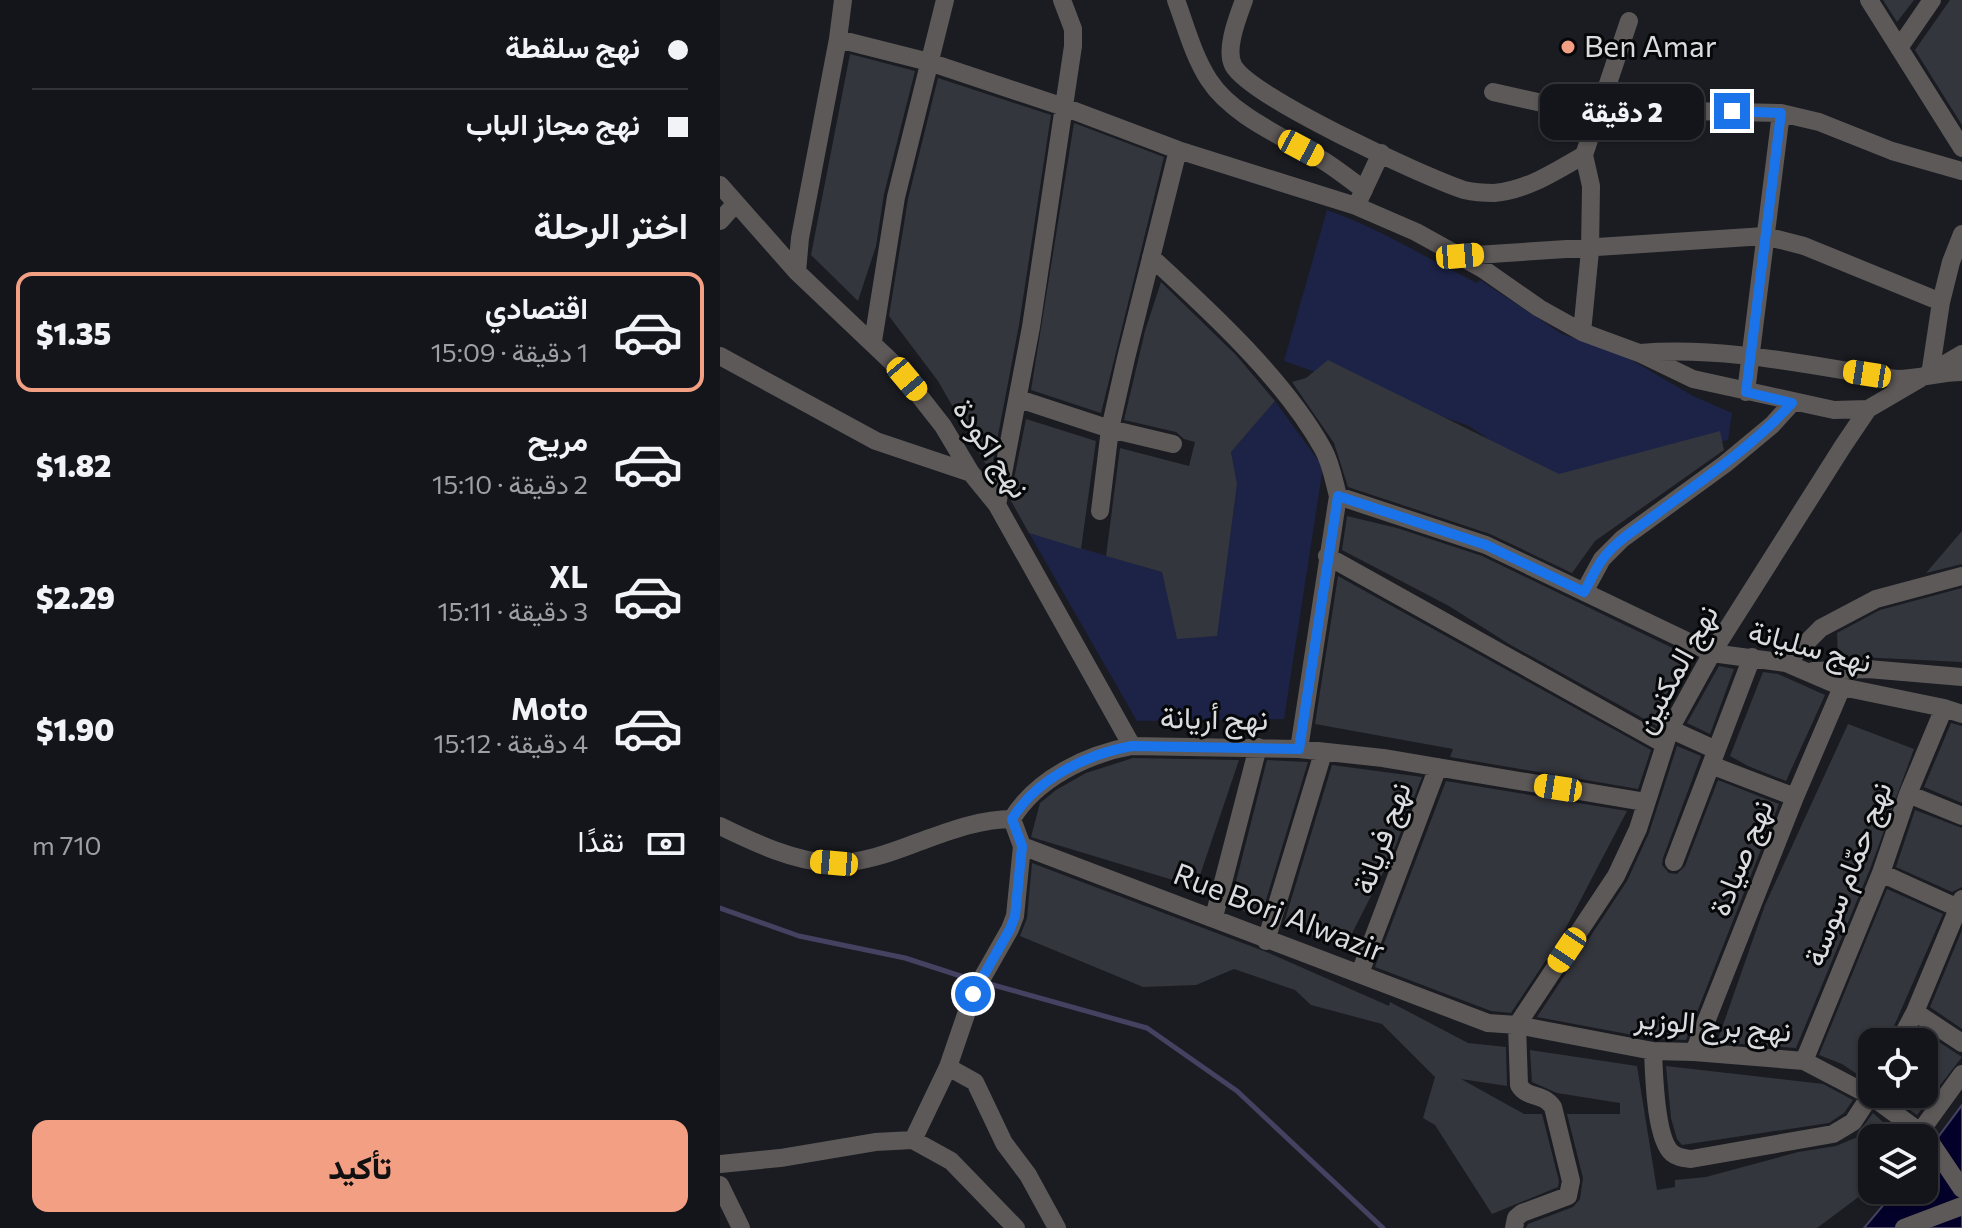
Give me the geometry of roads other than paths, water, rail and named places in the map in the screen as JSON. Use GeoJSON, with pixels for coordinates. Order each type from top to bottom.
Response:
{"type":"FeatureCollection","features":[{"type":"Feature","properties":{"kind":"street"},"geometry":{"type":"LineString","coordinates":[[797,272],[800,238],[843,0]]}},
{"type":"Feature","properties":{"kind":"street"},"geometry":{"type":"LineString","coordinates":[[873,341],[896,197],[945,0]]}},
{"type":"Feature","properties":{"kind":"street"},"geometry":{"type":"LineString","coordinates":[[997,505],[1019,399],[1064,107],[1073,29],[1062,0]]}},
{"type":"Feature","properties":{"kind":"street"},"geometry":{"type":"LineString","coordinates":[[1176,0],[1199,61],[1224,99],[1278,136],[1324,161],[1360,198],[1483,269],[1539,308],[1582,332],[1639,353],[1693,379],[1792,403],[1834,410],[1868,409]]}},
{"type":"Feature","properties":{"kind":"street"},"geometry":{"type":"LineString","coordinates":[[1244,0],[1230,52],[1233,65],[1258,90],[1351,141],[1466,191],[1492,193],[1516,189],[1584,155]]}},
{"type":"Feature","properties":{"kind":"street"},"geometry":{"type":"LineString","coordinates":[[1869,0],[1962,148]]}},
{"type":"Feature","properties":{"kind":"street"},"geometry":{"type":"LineString","coordinates":[[1899,48],[1932,0]]}},
{"type":"Feature","properties":{"kind":"street"},"geometry":{"type":"LineString","coordinates":[[1582,332],[1590,245],[1591,186],[1584,155],[1629,21]]}},
{"type":"Feature","properties":{"kind":"street"},"geometry":{"type":"LineString","coordinates":[[838,39],[929,62],[1064,107],[1178,150],[1360,198]]}},
{"type":"Feature","properties":{"kind":"street"},"geometry":{"type":"LineString","coordinates":[[1493,92],[1542,103],[1598,109],[1781,113],[1819,122],[1892,151],[1962,171]]}},
{"type":"Feature","properties":{"kind":"street"},"geometry":{"type":"LineString","coordinates":[[1746,392],[1781,113]]}},
{"type":"Feature","properties":{"kind":"street"},"geometry":{"type":"LineString","coordinates":[[1100,511],[1110,429],[1178,150]]}},
{"type":"Feature","properties":{"kind":"street"},"geometry":{"type":"LineString","coordinates":[[1360,198],[1381,153]]}},
{"type":"Feature","properties":{"kind":"street","name":"نهج اكودة"},"geometry":{"type":"LineString","coordinates":[[720,185],[797,272],[873,341],[934,415],[971,473],[997,505],[1132,746]]}},
{"type":"Feature","properties":{"kind":"street"},"geometry":{"type":"LineString","coordinates":[[720,221],[736,203]]}},
{"type":"Feature","properties":{"kind":"street"},"geometry":{"type":"LineString","coordinates":[[1930,375],[1941,302],[1962,234]]}},
{"type":"Feature","properties":{"kind":"street"},"geometry":{"type":"LineString","coordinates":[[1460,256],[1590,245],[1765,236],[1804,246],[1941,302]]}},
{"type":"Feature","properties":{"kind":"street"},"geometry":{"type":"LineString","coordinates":[[1151,257],[1204,305],[1272,379],[1324,450],[1338,496],[1299,749]]}},
{"type":"Feature","properties":{"kind":"street"},"geometry":{"type":"LineString","coordinates":[[1639,353],[1674,351],[1749,357],[1897,379],[1962,372]]}},
{"type":"Feature","properties":{"kind":"street","name":"نهج المكنين"},"geometry":{"type":"LineString","coordinates":[[1517,1025],[1616,876],[1638,829],[1667,737],[1712,653],[1868,409],[1962,354]]}},
{"type":"Feature","properties":{"kind":"street"},"geometry":{"type":"LineString","coordinates":[[720,356],[876,441],[971,473]]}},
{"type":"Feature","properties":{"kind":"street"},"geometry":{"type":"LineString","coordinates":[[1019,399],[1110,429],[1173,444]]}},
{"type":"Feature","properties":{"kind":"street"},"geometry":{"type":"LineString","coordinates":[[1584,592],[1602,559],[1622,539],[1725,464],[1772,425],[1792,403]]}},
{"type":"Feature","properties":{"kind":"street","name":"نهج سليانة"},"geometry":{"type":"LineString","coordinates":[[1338,496],[1486,545],[1712,653],[1786,663],[1811,671],[1842,687],[1953,711]]}},
{"type":"Feature","properties":{"kind":"street"},"geometry":{"type":"LineString","coordinates":[[1327,556],[1667,737],[1795,797]]}},
{"type":"Feature","properties":{"kind":"street"},"geometry":{"type":"LineString","coordinates":[[1786,663],[1821,628],[1876,599],[1962,576]]}},
{"type":"Feature","properties":{"kind":"street"},"geometry":{"type":"LineString","coordinates":[[1674,862],[1752,657]]}},
{"type":"Feature","properties":{"kind":"street"},"geometry":{"type":"LineString","coordinates":[[1811,671],[1868,669],[1962,677]]}},
{"type":"Feature","properties":{"kind":"street","name":"نهج صيادة"},"geometry":{"type":"LineString","coordinates":[[1694,1052],[1842,687]]}},
{"type":"Feature","properties":{"kind":"street","name":"نهج حمّام سوسة"},"geometry":{"type":"LineString","coordinates":[[1804,1061],[1881,873],[1908,794],[1953,711]]}},
{"type":"Feature","properties":{"kind":"street","name":"نهج أريانة"},"geometry":{"type":"LineString","coordinates":[[1012,819],[1020,805],[1044,784],[1073,768],[1079,761],[1132,746],[1258,747],[1383,758],[1645,802]]}},
{"type":"Feature","properties":{"kind":"street"},"geometry":{"type":"LineString","coordinates":[[1214,917],[1258,747]]}},
{"type":"Feature","properties":{"kind":"street"},"geometry":{"type":"LineString","coordinates":[[1266,941],[1323,753]]}},
{"type":"Feature","properties":{"kind":"street","name":"نهج فريانة"},"geometry":{"type":"LineString","coordinates":[[1360,973],[1438,767]]}},
{"type":"Feature","properties":{"kind":"street"},"geometry":{"type":"LineString","coordinates":[[1908,794],[1962,816]]}},
{"type":"Feature","properties":{"kind":"street"},"geometry":{"type":"LineString","coordinates":[[720,826],[785,853],[834,863],[895,851],[992,819],[1012,819],[1022,846],[1015,916],[973,994],[948,1067],[913,1140]]}},
{"type":"Feature","properties":{"kind":"street","name":"Rue Borj Alwazir"},"geometry":{"type":"LineString","coordinates":[[1022,846],[1477,1020],[1517,1025]]}},
{"type":"Feature","properties":{"kind":"street"},"geometry":{"type":"LineString","coordinates":[[1881,873],[1960,904],[1906,1028]]}},
{"type":"Feature","properties":{"kind":"street"},"geometry":{"type":"LineString","coordinates":[[1915,1012],[1962,1043]]}},
{"type":"Feature","properties":{"kind":"street"},"geometry":{"type":"LineString","coordinates":[[1514,1228],[1516,1218],[1522,1213],[1568,1196],[1571,1181],[1553,1107],[1546,1099],[1529,1095],[1519,1085],[1517,1025]]}},
{"type":"Feature","properties":{"kind":"street","name":"نهج برج الوزير"},"geometry":{"type":"LineString","coordinates":[[1517,1025],[1653,1051],[1804,1061],[1858,1088]]}},
{"type":"Feature","properties":{"kind":"street"},"geometry":{"type":"LineString","coordinates":[[1653,1051],[1655,1100],[1661,1127],[1669,1151],[1679,1157],[1691,1159],[1833,1134],[1853,1122],[1862,1108]]}},
{"type":"Feature","properties":{"kind":"street"},"geometry":{"type":"LineString","coordinates":[[948,1067],[975,1082],[1004,1143],[1028,1175],[1057,1228]]}},
{"type":"Feature","properties":{"kind":"street"},"geometry":{"type":"LineString","coordinates":[[1931,1124],[1962,1074]]}},
{"type":"Feature","properties":{"kind":"street","name":"نهج برج الوزير"},"geometry":{"type":"LineString","coordinates":[[1889,1108],[1909,1124]]}},
{"type":"Feature","properties":{"kind":"street"},"geometry":{"type":"LineString","coordinates":[[720,1164],[780,1158],[875,1142],[913,1140],[951,1161],[1016,1228]]}},
{"type":"Feature","properties":{"kind":"street","name":"نهج برج الوزير"},"geometry":{"type":"LineString","coordinates":[[1938,1156],[1962,1189]]}},
{"type":"Feature","properties":{"kind":"street"},"geometry":{"type":"LineString","coordinates":[[720,1185],[741,1228]]}},
{"type":"Feature","properties":{"kind":"street"},"geometry":{"type":"LineString","coordinates":[[1904,1228],[1962,1206]]}},
{"type":"Feature","properties":{"kind":"waterway"},"geometry":{"type":"LineString","coordinates":[[720,908],[799,936],[905,958],[976,981]]}},
{"type":"Feature","properties":{"kind":"waterway"},"geometry":{"type":"LineString","coordinates":[[986,983],[1147,1028],[1237,1091],[1383,1228]]}},
{"type":"Feature","properties":{"kind":"place","name":"Ben Amar"},"geometry":{"type":"Point","coordinates":[1568,47]}}]}
